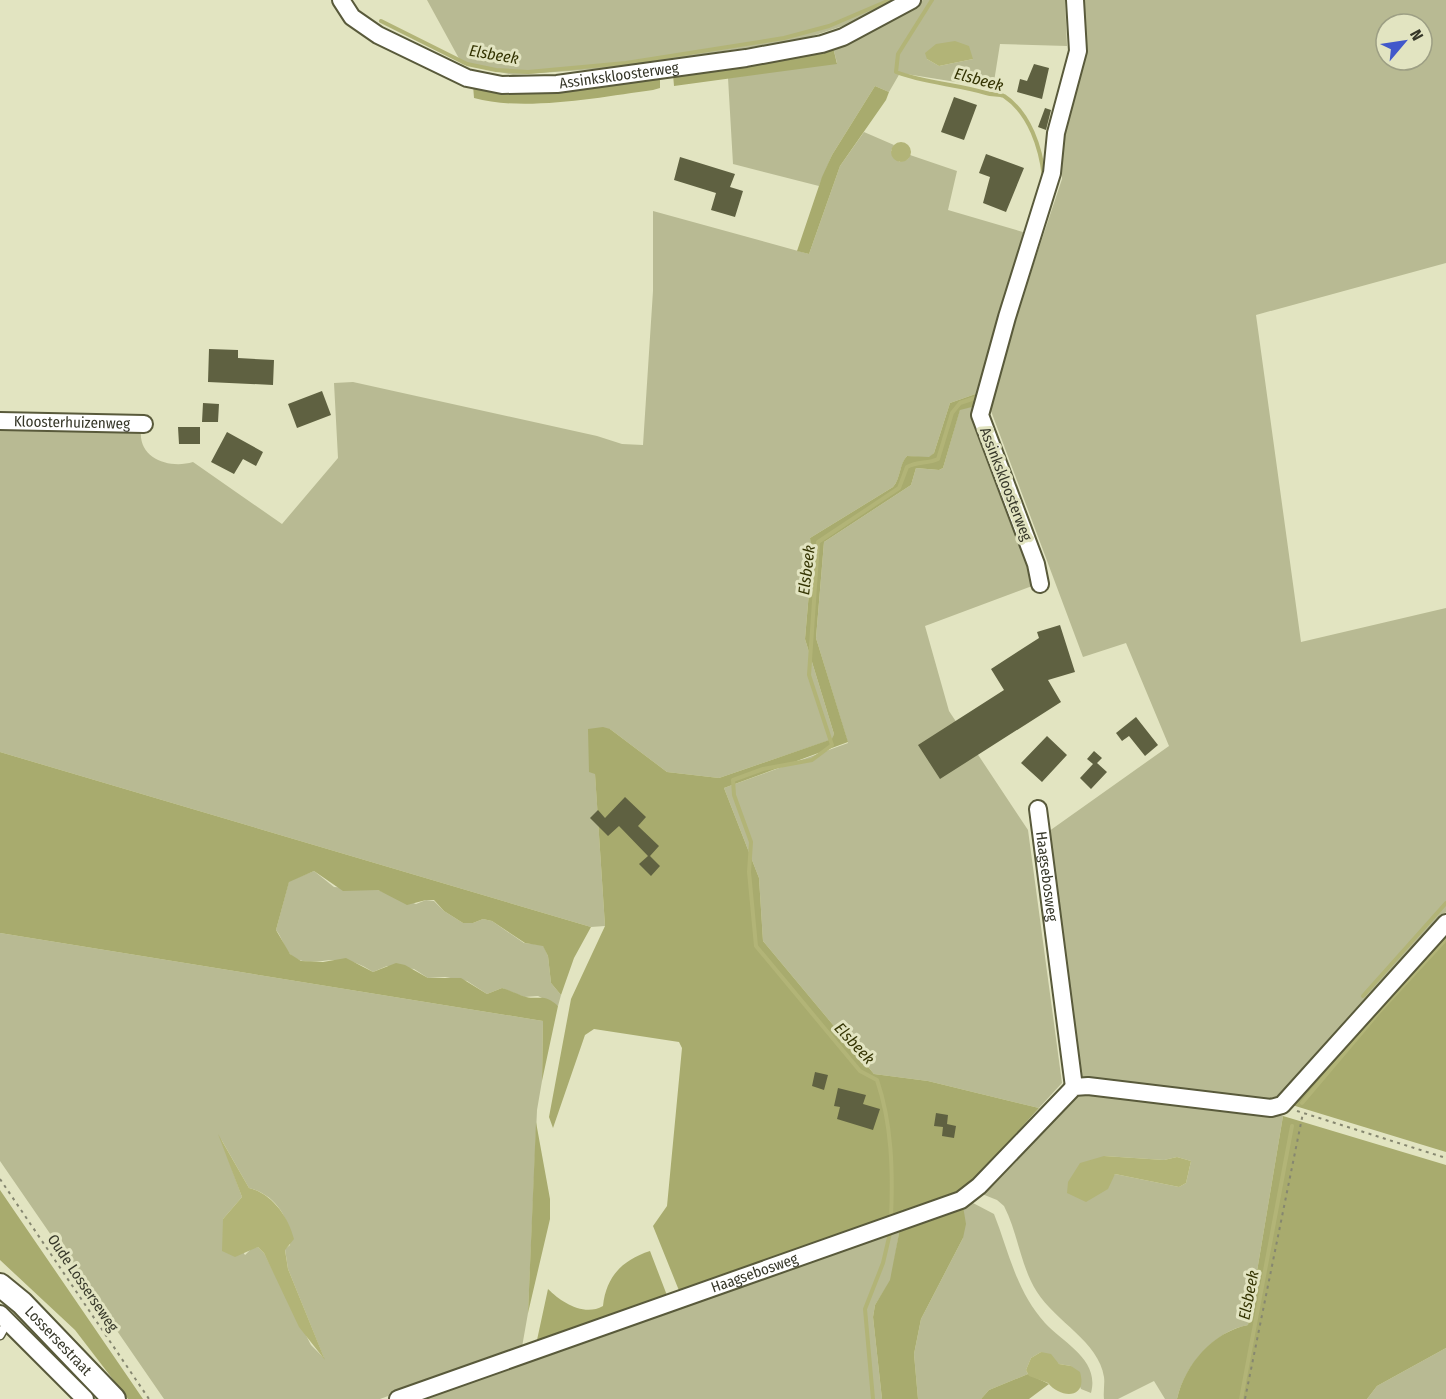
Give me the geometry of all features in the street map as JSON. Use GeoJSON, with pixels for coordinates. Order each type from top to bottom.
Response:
{"type":"FeatureCollection","features":[{"type":"Feature","properties":{"kind":"main road","name":"Lossersestraat"},"geometry":{"type":"LineString","coordinates":[[0,1285],[22,1303],[114,1399]]}},
{"type":"Feature","properties":{"kind":"street","name":"Assinkskloosterweg"},"geometry":{"type":"LineString","coordinates":[[341,0],[352,17],[378,35],[467,78],[502,85],[569,82],[746,58],[822,44],[843,37],[912,0]]}},
{"type":"Feature","properties":{"kind":"street","name":"Assinkskloosterweg"},"geometry":{"type":"LineString","coordinates":[[1040,584],[1036,564],[980,415],[1007,317],[1052,173],[1056,133],[1078,51],[1075,0]]}},
{"type":"Feature","properties":{"kind":"street","name":"Kloosterhuizenweg"},"geometry":{"type":"LineString","coordinates":[[0,421],[144,424]]}},
{"type":"Feature","properties":{"kind":"street","name":"Haagsebosweg"},"geometry":{"type":"LineString","coordinates":[[398,1399],[961,1200],[979,1186],[1074,1087],[1038,809]]}},
{"type":"Feature","properties":{"kind":"street"},"geometry":{"type":"LineString","coordinates":[[1074,1087],[1088,1086],[1271,1108],[1282,1105],[1446,922]]}},
{"type":"Feature","properties":{"kind":"street","name":"Lossersestraat"},"geometry":{"type":"LineString","coordinates":[[3,1323],[85,1399]]}},
{"type":"Feature","properties":{"kind":"path"},"geometry":{"type":"LineString","coordinates":[[1282,1105],[1446,1158]]}},
{"type":"Feature","properties":{"kind":"path"},"geometry":{"type":"LineString","coordinates":[[1245,1399],[1303,1113]]}},
{"type":"Feature","properties":{"kind":"path","name":"Oude Losserseweg"},"geometry":{"type":"LineString","coordinates":[[0,1179],[149,1399]]}},
{"type":"Feature","properties":{"kind":"shaded area"},"geometry":{"type":"Polygon","coordinates":[[[427,0],[892,0],[849,24],[800,40],[610,68],[513,75],[462,64],[427,0]]]}},
{"type":"Feature","properties":{"kind":"shaded area"},"geometry":{"type":"Polygon","coordinates":[[[923,0],[1065,0],[1067,46],[1000,44],[993,88],[900,73],[889,92],[875,86],[832,155],[819,186],[733,164],[728,78],[837,63],[833,47],[923,0]],[[927,59],[939,66],[973,59],[927,59]]]}},
{"type":"Feature","properties":{"kind":"shaded area"},"geometry":{"type":"Polygon","coordinates":[[[1076,0],[1446,0],[1446,263],[1256,315],[1301,642],[1446,608],[1446,912],[1279,1103],[1078,1080],[1045,834],[1169,746],[1126,643],[1083,657],[991,411],[1005,350],[1062,179],[1062,139],[1076,0]]]}},
{"type":"Feature","properties":{"kind":"shaded area"},"geometry":{"type":"Polygon","coordinates":[[[955,41],[969,46],[973,59],[939,66],[927,59],[925,53],[936,44],[955,41]]]}},
{"type":"Feature","properties":{"kind":"shaded area"},"geometry":{"type":"Polygon","coordinates":[[[833,47],[837,64],[674,86],[673,74],[833,47]]]}},
{"type":"Feature","properties":{"kind":"shaded area"},"geometry":{"type":"Polygon","coordinates":[[[660,76],[660,88],[653,90],[563,102],[516,104],[474,98],[473,85],[513,91],[538,90],[660,76]]]}},
{"type":"Feature","properties":{"kind":"shaded area"},"geometry":{"type":"Polygon","coordinates":[[[875,86],[889,92],[886,100],[840,166],[809,254],[797,251],[822,177],[832,155],[875,86]]]}},
{"type":"Feature","properties":{"kind":"shaded area"},"geometry":{"type":"Polygon","coordinates":[[[864,132],[894,145],[891,151],[894,158],[900,162],[908,159],[910,155],[957,171],[948,210],[1033,235],[984,391],[950,403],[934,453],[929,458],[907,456],[893,487],[810,538],[812,557],[805,639],[834,734],[833,739],[719,778],[667,772],[610,729],[595,773],[605,926],[591,927],[0,752],[0,427],[122,432],[141,430],[141,440],[145,448],[157,460],[175,464],[193,462],[282,524],[338,458],[334,383],[353,382],[597,436],[622,444],[643,445],[653,291],[653,211],[809,254],[840,166],[864,132]]]}},
{"type":"Feature","properties":{"kind":"shaded area"},"geometry":{"type":"Polygon","coordinates":[[[901,142],[908,145],[911,152],[908,159],[901,162],[894,159],[891,152],[894,145],[901,142]]]}},
{"type":"Feature","properties":{"kind":"shaded area"},"geometry":{"type":"Polygon","coordinates":[[[984,391],[980,405],[960,410],[943,468],[939,470],[916,468],[911,485],[824,542],[816,638],[848,742],[724,788],[759,878],[763,941],[874,1074],[928,1081],[1039,1108],[962,1193],[680,1293],[653,1226],[667,1206],[682,1048],[679,1042],[594,1029],[585,1035],[553,1128],[549,1117],[571,999],[605,926],[595,774],[589,772],[588,729],[603,727],[610,729],[667,772],[719,778],[832,739],[834,734],[805,639],[812,557],[810,538],[893,487],[907,456],[929,457],[934,453],[950,403],[984,391]]]}},
{"type":"Feature","properties":{"kind":"shaded area"},"geometry":{"type":"Polygon","coordinates":[[[980,405],[1043,582],[925,626],[949,711],[1028,830],[1062,1083],[1039,1108],[928,1081],[874,1074],[763,941],[759,878],[724,788],[848,743],[816,638],[824,542],[911,485],[916,468],[939,470],[943,468],[960,409],[980,405]]]}},
{"type":"Feature","properties":{"kind":"shaded area"},"geometry":{"type":"Polygon","coordinates":[[[0,752],[591,927],[574,958],[561,995],[551,983],[548,956],[543,946],[525,943],[492,921],[483,919],[473,923],[463,923],[444,911],[434,900],[407,905],[378,890],[343,891],[314,871],[289,882],[276,930],[290,954],[301,961],[323,962],[346,958],[373,972],[396,963],[405,965],[428,978],[461,978],[487,994],[502,988],[526,997],[546,998],[553,1002],[558,1006],[542,1081],[543,1021],[0,933],[0,752]]]}},
{"type":"Feature","properties":{"kind":"shaded area"},"geometry":{"type":"Polygon","coordinates":[[[314,871],[334,887],[378,890],[416,904],[426,900],[434,901],[444,911],[463,923],[473,923],[483,919],[492,921],[524,943],[543,945],[548,956],[551,983],[561,995],[558,1006],[538,996],[524,997],[502,988],[487,994],[467,981],[445,977],[428,978],[414,969],[387,966],[373,972],[347,961],[307,962],[296,959],[291,955],[276,930],[289,881],[314,871]]]}},
{"type":"Feature","properties":{"kind":"shaded area"},"geometry":{"type":"Polygon","coordinates":[[[1446,930],[1446,1152],[1292,1105],[1446,930]]]}},
{"type":"Feature","properties":{"kind":"shaded area"},"geometry":{"type":"Polygon","coordinates":[[[0,933],[543,1021],[542,1081],[537,1110],[528,1313],[522,1347],[380,1399],[164,1399],[0,1161],[0,933]],[[221,1139],[242,1197],[223,1219],[245,1255],[252,1248],[258,1247],[264,1253],[311,1345],[324,1358],[288,1269],[285,1249],[290,1245],[290,1236],[285,1218],[280,1209],[267,1196],[249,1188],[221,1139]]]}},
{"type":"Feature","properties":{"kind":"shaded area"},"geometry":{"type":"Polygon","coordinates":[[[1079,1093],[1283,1116],[1248,1325],[1224,1335],[1202,1352],[1186,1375],[1177,1399],[1165,1399],[1154,1381],[1118,1399],[1104,1399],[1104,1377],[1094,1353],[1054,1313],[1037,1292],[1031,1282],[1004,1206],[997,1200],[982,1194],[1079,1093]],[[1104,1156],[1111,1179],[1115,1174],[1179,1187],[1186,1183],[1191,1161],[1177,1157],[1164,1160],[1104,1156]]]}},
{"type":"Feature","properties":{"kind":"shaded area"},"geometry":{"type":"Polygon","coordinates":[[[1283,1116],[1446,1165],[1446,1348],[1377,1386],[1367,1399],[1177,1399],[1187,1374],[1202,1351],[1223,1335],[1248,1325],[1283,1116]]]}},
{"type":"Feature","properties":{"kind":"shaded area"},"geometry":{"type":"Polygon","coordinates":[[[536,1122],[550,1199],[550,1219],[528,1313],[536,1122]]]}},
{"type":"Feature","properties":{"kind":"shaded area"},"geometry":{"type":"Polygon","coordinates":[[[218,1134],[249,1188],[272,1201],[288,1222],[294,1239],[285,1250],[288,1269],[325,1360],[299,1327],[264,1253],[258,1247],[235,1257],[222,1251],[223,1219],[242,1197],[218,1134]]]}},
{"type":"Feature","properties":{"kind":"shaded area"},"geometry":{"type":"Polygon","coordinates":[[[1104,1156],[1164,1160],[1177,1157],[1191,1161],[1186,1183],[1179,1187],[1115,1174],[1108,1189],[1086,1202],[1067,1193],[1068,1182],[1080,1163],[1104,1156]]]}},
{"type":"Feature","properties":{"kind":"shaded area"},"geometry":{"type":"Polygon","coordinates":[[[0,1190],[143,1399],[128,1399],[75,1330],[0,1260],[0,1190]]]}},
{"type":"Feature","properties":{"kind":"shaded area"},"geometry":{"type":"Polygon","coordinates":[[[973,1203],[994,1214],[1014,1271],[1027,1298],[1045,1323],[1085,1361],[1092,1381],[1091,1393],[1081,1389],[1071,1366],[1059,1364],[1041,1352],[1031,1358],[1026,1370],[1028,1374],[989,1390],[981,1399],[918,1399],[914,1354],[921,1319],[963,1238],[963,1206],[973,1203]]]}},
{"type":"Feature","properties":{"kind":"shaded area"},"geometry":{"type":"Polygon","coordinates":[[[963,1206],[966,1224],[963,1238],[921,1319],[914,1354],[918,1399],[882,1399],[873,1317],[875,1305],[890,1280],[900,1228],[963,1206]]]}},
{"type":"Feature","properties":{"kind":"shaded area"},"geometry":{"type":"Polygon","coordinates":[[[900,1228],[891,1280],[875,1305],[873,1317],[882,1399],[421,1399],[900,1228]]]}},
{"type":"Feature","properties":{"kind":"shaded area"},"geometry":{"type":"Polygon","coordinates":[[[650,1251],[668,1298],[542,1341],[537,1340],[548,1289],[573,1307],[596,1309],[603,1306],[608,1286],[617,1271],[631,1259],[650,1251]]]}},
{"type":"Feature","properties":{"kind":"shaded area"},"geometry":{"type":"Polygon","coordinates":[[[1446,1348],[1446,1399],[1367,1399],[1377,1386],[1446,1348]]]}},
{"type":"Feature","properties":{"kind":"shaded area"},"geometry":{"type":"Polygon","coordinates":[[[1041,1352],[1051,1354],[1059,1364],[1071,1366],[1080,1372],[1081,1381],[1077,1392],[1066,1394],[1060,1392],[1048,1383],[1029,1376],[1026,1370],[1031,1358],[1041,1352]]]}},
{"type":"Feature","properties":{"kind":"shaded area"},"geometry":{"type":"Polygon","coordinates":[[[1028,1374],[1049,1384],[1029,1399],[981,1399],[989,1390],[1028,1374]]]}},
{"type":"Feature","properties":{"kind":"building"},"geometry":{"type":"Polygon","coordinates":[[[1034,64],[1049,68],[1042,99],[1017,92],[1020,79],[1027,81],[1034,64]]]}},
{"type":"Feature","properties":{"kind":"building"},"geometry":{"type":"Polygon","coordinates":[[[954,97],[977,105],[964,140],[941,132],[954,97]]]}},
{"type":"Feature","properties":{"kind":"building"},"geometry":{"type":"Polygon","coordinates":[[[1045,108],[1051,110],[1046,130],[1038,127],[1045,108]]]}},
{"type":"Feature","properties":{"kind":"building"},"geometry":{"type":"Polygon","coordinates":[[[986,154],[1024,168],[1006,212],[983,203],[990,177],[979,173],[986,154]]]}},
{"type":"Feature","properties":{"kind":"building"},"geometry":{"type":"Polygon","coordinates":[[[680,157],[735,174],[730,187],[743,191],[735,217],[711,210],[716,193],[674,180],[680,157]]]}},
{"type":"Feature","properties":{"kind":"building"},"geometry":{"type":"Polygon","coordinates":[[[209,349],[238,350],[238,358],[274,360],[273,385],[208,382],[209,349]]]}},
{"type":"Feature","properties":{"kind":"building"},"geometry":{"type":"Polygon","coordinates":[[[322,391],[331,415],[297,428],[288,404],[322,391]]]}},
{"type":"Feature","properties":{"kind":"building"},"geometry":{"type":"Polygon","coordinates":[[[203,403],[219,404],[218,422],[202,422],[203,403]]]}},
{"type":"Feature","properties":{"kind":"building"},"geometry":{"type":"Polygon","coordinates":[[[178,427],[200,427],[200,444],[179,444],[178,427]]]}},
{"type":"Feature","properties":{"kind":"building"},"geometry":{"type":"Polygon","coordinates":[[[227,432],[263,452],[256,466],[243,459],[234,474],[211,462],[227,432]]]}},
{"type":"Feature","properties":{"kind":"building"},"geometry":{"type":"Polygon","coordinates":[[[1060,625],[1075,672],[1048,680],[1061,702],[940,779],[918,745],[1004,690],[991,669],[1039,638],[1037,632],[1060,625]]]}},
{"type":"Feature","properties":{"kind":"building"},"geometry":{"type":"Polygon","coordinates":[[[1136,717],[1158,745],[1145,756],[1129,736],[1122,741],[1116,733],[1136,717]]]}},
{"type":"Feature","properties":{"kind":"building"},"geometry":{"type":"Polygon","coordinates":[[[1047,736],[1067,755],[1042,782],[1021,763],[1047,736]]]}},
{"type":"Feature","properties":{"kind":"building"},"geometry":{"type":"Polygon","coordinates":[[[1094,751],[1102,758],[1097,763],[1107,772],[1091,789],[1080,778],[1093,764],[1087,759],[1094,751]]]}},
{"type":"Feature","properties":{"kind":"building"},"geometry":{"type":"Polygon","coordinates":[[[625,797],[646,817],[638,826],[659,846],[650,856],[660,866],[651,876],[639,864],[648,856],[619,826],[608,836],[590,818],[598,810],[605,818],[625,797]]]}},
{"type":"Feature","properties":{"kind":"building"},"geometry":{"type":"Polygon","coordinates":[[[815,1072],[828,1075],[824,1090],[812,1086],[815,1072]]]}},
{"type":"Feature","properties":{"kind":"building"},"geometry":{"type":"Polygon","coordinates":[[[838,1088],[866,1095],[863,1104],[880,1109],[873,1130],[837,1119],[840,1107],[834,1106],[838,1088]]]}},
{"type":"Feature","properties":{"kind":"building"},"geometry":{"type":"Polygon","coordinates":[[[936,1113],[948,1115],[947,1124],[956,1126],[954,1138],[942,1136],[943,1127],[934,1126],[936,1113]]]}},
{"type":"Feature","properties":{"kind":"waterway","name":"Elsbeek"},"geometry":{"type":"LineString","coordinates":[[381,21],[467,64],[496,70],[528,72],[626,63],[784,38],[829,26],[890,0]]}},
{"type":"Feature","properties":{"kind":"waterway","name":"Elsbeek"},"geometry":{"type":"LineString","coordinates":[[932,0],[898,54],[896,72],[918,79],[1004,96],[1021,112],[1033,132],[1044,177]]}},
{"type":"Feature","properties":{"kind":"waterway","name":"Elsbeek"},"geometry":{"type":"LineString","coordinates":[[891,1218],[892,1183],[889,1131],[877,1080],[860,1071],[756,946],[749,872],[751,842],[734,795],[733,780],[763,769],[812,760],[832,745],[809,675],[818,542],[899,488],[907,467],[938,459],[952,413],[960,403],[978,397]]}},
{"type":"Feature","properties":{"kind":"waterway"},"geometry":{"type":"LineString","coordinates":[[1363,996],[1446,903]]}},
{"type":"Feature","properties":{"kind":"waterway"},"geometry":{"type":"LineString","coordinates":[[1302,1103],[1379,1012],[1446,939]]}},
{"type":"Feature","properties":{"kind":"waterway","name":"Elsbeek"},"geometry":{"type":"LineString","coordinates":[[1241,1399],[1292,1126]]}},
{"type":"Feature","properties":{"kind":"waterway","name":"Elsbeek"},"geometry":{"type":"LineString","coordinates":[[873,1399],[865,1309],[883,1263],[890,1233]]}}]}
